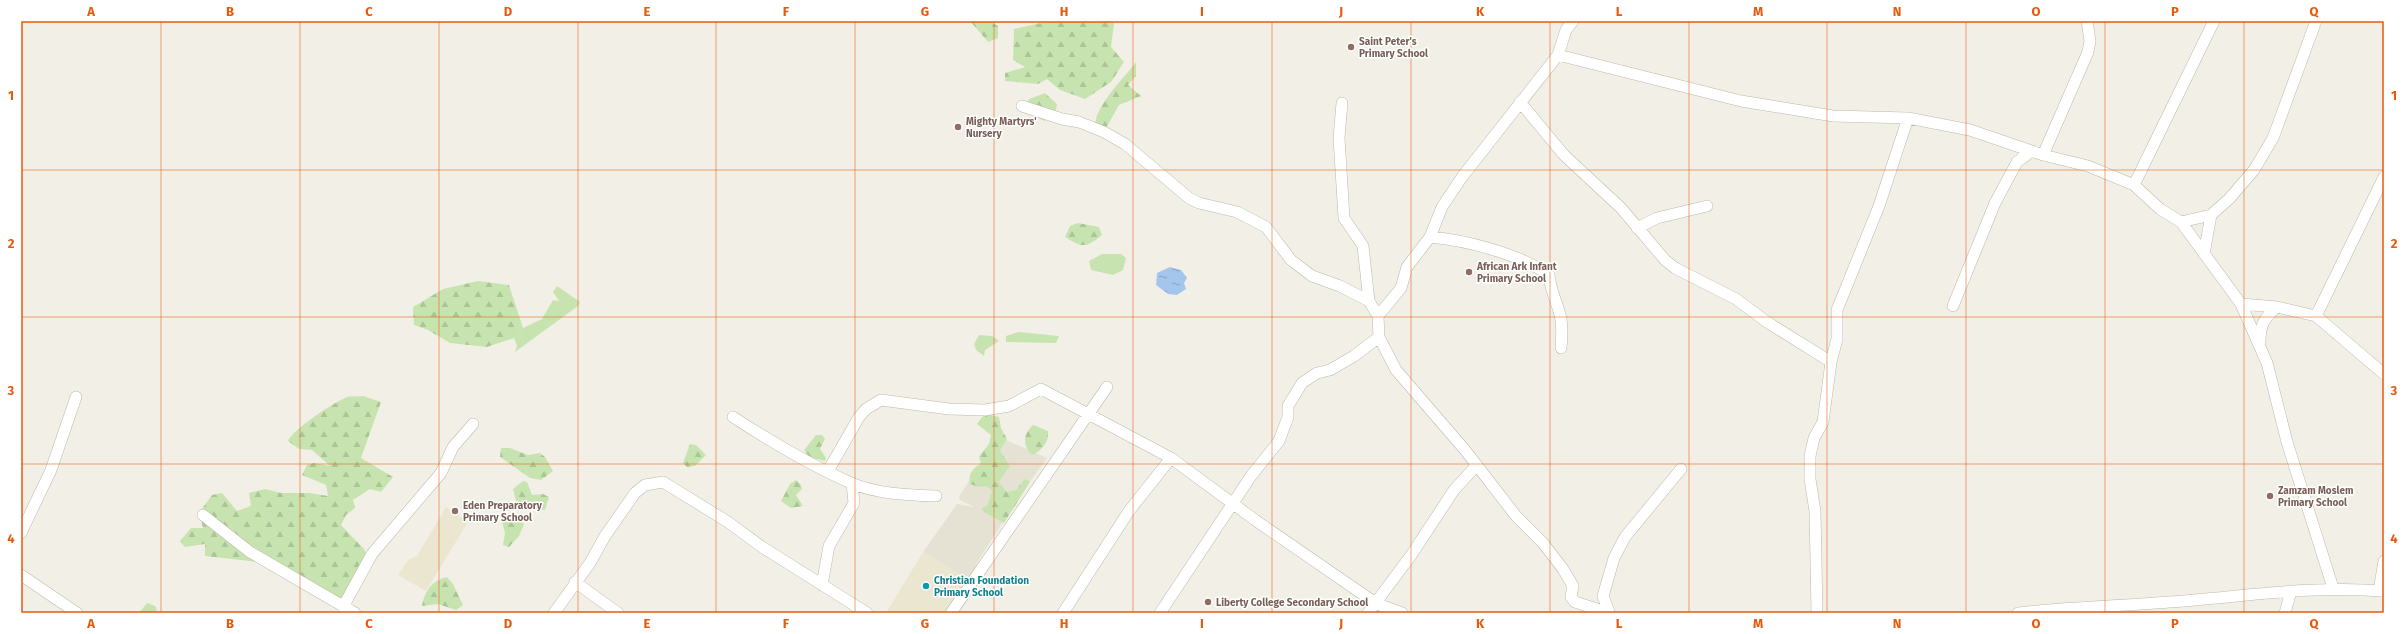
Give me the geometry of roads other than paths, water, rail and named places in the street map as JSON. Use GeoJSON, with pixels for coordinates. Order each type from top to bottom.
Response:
{"type":"FeatureCollection","features":[{"type":"Feature","properties":{"kind":"street"},"geometry":{"type":"LineString","coordinates":[[1378,316],[1401,288],[1407,267],[1430,237],[1442,206],[1520,102],[1558,55],[1566,30],[1573,21]]}},
{"type":"Feature","properties":{"kind":"street"},"geometry":{"type":"LineString","coordinates":[[2043,155],[2088,52],[2090,41],[2087,21]]}},
{"type":"Feature","properties":{"kind":"street"},"geometry":{"type":"LineString","coordinates":[[2134,185],[2214,21]]}},
{"type":"Feature","properties":{"kind":"street"},"geometry":{"type":"LineString","coordinates":[[2181,222],[2211,215],[2229,199],[2254,170],[2273,138],[2316,21]]}},
{"type":"Feature","properties":{"kind":"street"},"geometry":{"type":"LineString","coordinates":[[1558,55],[1741,101],[1833,116],[1908,118],[1970,130],[2043,155],[2088,166],[2134,185],[2160,209],[2181,222],[2241,304],[2267,363],[2287,442],[2333,588]]}},
{"type":"Feature","properties":{"kind":"street"},"geometry":{"type":"LineString","coordinates":[[1520,102],[1564,155],[1621,208],[1649,244],[1675,268],[1736,299],[1767,322],[1831,362]]}},
{"type":"Feature","properties":{"kind":"street"},"geometry":{"type":"LineString","coordinates":[[1342,103],[1339,138],[1344,218],[1363,246],[1369,301],[1378,316],[1379,337],[1396,370],[1429,406],[1476,466],[1563,569],[1573,586],[1571,597],[1575,602],[1609,613]]}},
{"type":"Feature","properties":{"kind":"street"},"geometry":{"type":"LineString","coordinates":[[1022,106],[1062,119],[1079,122],[1104,132],[1125,144],[1189,198],[1199,204],[1237,212],[1266,226],[1291,260],[1312,276],[1340,286],[1369,301]]}},
{"type":"Feature","properties":{"kind":"street"},"geometry":{"type":"LineString","coordinates":[[1817,613],[1814,511],[1810,479],[1810,456],[1814,438],[1823,422],[1831,362],[1837,339],[1837,310],[1879,206],[1908,118]]}},
{"type":"Feature","properties":{"kind":"street"},"geometry":{"type":"LineString","coordinates":[[1953,306],[1995,203],[2017,162],[2032,151]]}},
{"type":"Feature","properties":{"kind":"street"},"geometry":{"type":"LineString","coordinates":[[2316,316],[2384,177]]}},
{"type":"Feature","properties":{"kind":"street"},"geometry":{"type":"LineString","coordinates":[[1637,228],[1657,218],[1707,206]]}},
{"type":"Feature","properties":{"kind":"street"},"geometry":{"type":"LineString","coordinates":[[2204,254],[2211,215]]}},
{"type":"Feature","properties":{"kind":"street"},"geometry":{"type":"LineString","coordinates":[[1430,237],[1457,239],[1533,265],[1549,275],[1550,288],[1560,312],[1562,328],[1561,348]]}},
{"type":"Feature","properties":{"kind":"street"},"geometry":{"type":"LineString","coordinates":[[2241,304],[2276,307],[2316,316],[2384,374]]}},
{"type":"Feature","properties":{"kind":"street"},"geometry":{"type":"LineString","coordinates":[[2260,348],[2260,328],[2264,318],[2276,307]]}},
{"type":"Feature","properties":{"kind":"street"},"geometry":{"type":"LineString","coordinates":[[1160,613],[1234,504],[1251,476],[1279,441],[1288,417],[1288,406],[1302,383],[1354,356],[1379,337]]}},
{"type":"Feature","properties":{"kind":"street"},"geometry":{"type":"LineString","coordinates":[[951,613],[1047,471],[1088,416],[1107,386]]}},
{"type":"Feature","properties":{"kind":"street"},"geometry":{"type":"LineString","coordinates":[[828,471],[859,417],[866,409],[881,400],[948,410],[985,410],[1008,406],[1041,389],[1088,416],[1107,422],[1171,458],[1377,604],[1402,613]]}},
{"type":"Feature","properties":{"kind":"street"},"geometry":{"type":"LineString","coordinates":[[21,533],[50,470],[76,397]]}},
{"type":"Feature","properties":{"kind":"street"},"geometry":{"type":"LineString","coordinates":[[733,417],[852,483],[895,494],[936,496]]}},
{"type":"Feature","properties":{"kind":"street"},"geometry":{"type":"LineString","coordinates":[[343,607],[372,554],[441,473],[453,447],[473,424]]}},
{"type":"Feature","properties":{"kind":"street"},"geometry":{"type":"LineString","coordinates":[[1063,613],[1129,511],[1171,458]]}},
{"type":"Feature","properties":{"kind":"street"},"geometry":{"type":"LineString","coordinates":[[1368,613],[1377,604],[1454,490],[1476,466]]}},
{"type":"Feature","properties":{"kind":"street"},"geometry":{"type":"LineString","coordinates":[[1609,613],[1603,596],[1618,550],[1625,537],[1681,469]]}},
{"type":"Feature","properties":{"kind":"street"},"geometry":{"type":"LineString","coordinates":[[554,613],[590,563],[635,492],[645,485],[663,482],[728,522],[762,547],[867,613]]}},
{"type":"Feature","properties":{"kind":"street"},"geometry":{"type":"LineString","coordinates":[[822,584],[829,546],[854,503],[852,483]]}},
{"type":"Feature","properties":{"kind":"street"},"geometry":{"type":"LineString","coordinates":[[203,515],[250,552],[355,613]]}},
{"type":"Feature","properties":{"kind":"street"},"geometry":{"type":"LineString","coordinates":[[2018,613],[2074,610],[2333,588],[2382,591],[2384,561]]}},
{"type":"Feature","properties":{"kind":"street"},"geometry":{"type":"LineString","coordinates":[[21,576],[77,613]]}},
{"type":"Feature","properties":{"kind":"street"},"geometry":{"type":"LineString","coordinates":[[575,582],[618,613]]}},
{"type":"Feature","properties":{"kind":"street"},"geometry":{"type":"LineString","coordinates":[[2285,613],[2290,591]]}},
{"type":"Feature","properties":{"kind":"water"},"geometry":{"type":"Polygon","coordinates":[[[1170,267],[1181,270],[1187,278],[1184,283],[1186,289],[1177,295],[1168,294],[1156,285],[1157,273],[1170,267]]]}},
{"type":"Feature","properties":{"kind":"place","name":"Saint Peter's Primary School"},"geometry":{"type":"Point","coordinates":[1351,47]}},
{"type":"Feature","properties":{"kind":"place","name":"Mighty Martyrs' Nursery"},"geometry":{"type":"Point","coordinates":[958,127]}},
{"type":"Feature","properties":{"kind":"place","name":"African Ark Infant Primary School"},"geometry":{"type":"Point","coordinates":[1469,272]}},
{"type":"Feature","properties":{"kind":"place","name":"Zamzam Moslem Primary School"},"geometry":{"type":"Point","coordinates":[2270,496]}},
{"type":"Feature","properties":{"kind":"place","name":"Eden Preparatory Primary School"},"geometry":{"type":"Point","coordinates":[455,511]}},
{"type":"Feature","properties":{"kind":"place","name":"Christian Foundation Primary School"},"geometry":{"type":"Point","coordinates":[926,586]}},
{"type":"Feature","properties":{"kind":"place","name":"Liberty College Secondary School"},"geometry":{"type":"Point","coordinates":[1208,602]}}]}
